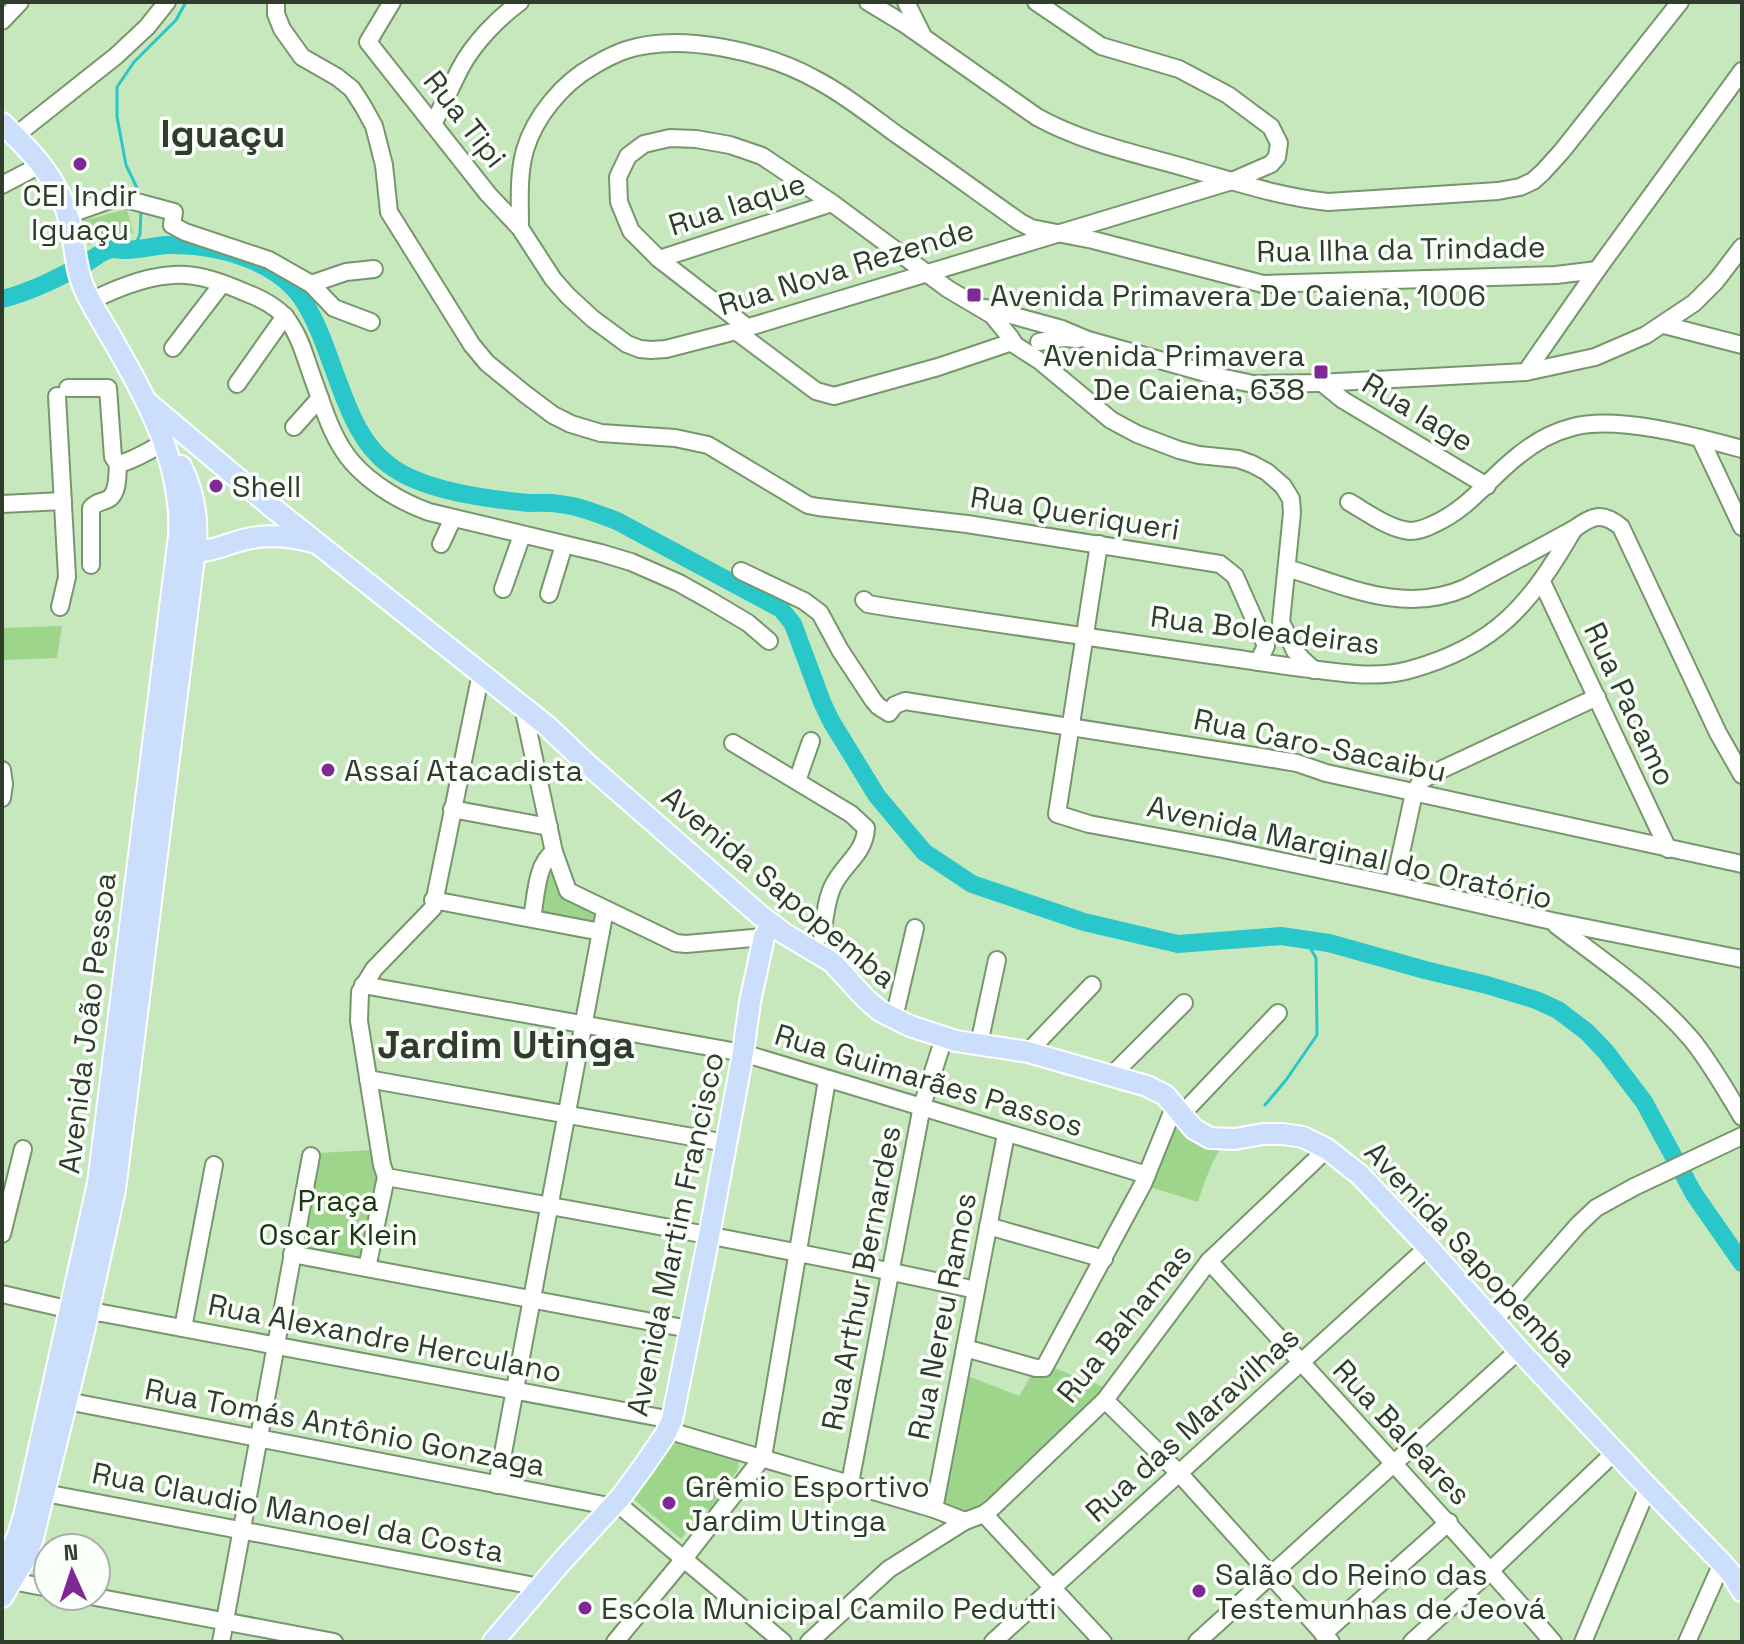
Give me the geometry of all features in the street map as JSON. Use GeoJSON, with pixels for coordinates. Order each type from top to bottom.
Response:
{"type":"FeatureCollection","features":[{"type":"Feature","properties":{"kind":"main road","name":"Avenida João Pessoa"},"geometry":{"type":"LineString","coordinates":[[5,1582],[115,1190],[197,531],[190,485],[177,470],[148,403],[87,295],[69,219],[55,185],[42,164],[8,130]]}},
{"type":"Feature","properties":{"kind":"main road","name":"Avenida Sapopemba"},"geometry":{"type":"LineString","coordinates":[[148,403],[273,508],[547,726],[768,931],[832,962],[880,1011],[944,1038],[1028,1052],[1160,1092],[1194,1129],[1210,1138],[1283,1134],[1303,1137],[1327,1149],[1360,1175],[1519,1350],[1735,1574]]}},
{"type":"Feature","properties":{"kind":"main road"},"geometry":{"type":"LineString","coordinates":[[177,470],[192,454],[208,453]]}},
{"type":"Feature","properties":{"kind":"main road","name":"Avenida João Pessoa"},"geometry":{"type":"LineString","coordinates":[[5,1582],[26,1557],[67,1401],[98,1183],[179,536],[177,470]]}},
{"type":"Feature","properties":{"kind":"main road"},"geometry":{"type":"LineString","coordinates":[[192,572],[203,559],[218,549],[255,537],[268,526],[273,508]]}},
{"type":"Feature","properties":{"kind":"main road"},"geometry":{"type":"LineString","coordinates":[[179,536],[182,549],[218,549]]}},
{"type":"Feature","properties":{"kind":"main road","name":"Avenida Sapopemba"},"geometry":{"type":"LineString","coordinates":[[255,537],[287,537],[317,543]]}},
{"type":"Feature","properties":{"kind":"main road","name":"Avenida Martim Francisco"},"geometry":{"type":"LineString","coordinates":[[493,1642],[612,1506],[643,1467],[670,1424],[709,1236],[750,1002],[768,931]]}},
{"type":"Feature","properties":{"kind":"street"},"geometry":{"type":"LineString","coordinates":[[2,21],[20,2]]}},
{"type":"Feature","properties":{"kind":"street"},"geometry":{"type":"LineString","coordinates":[[8,130],[116,56],[147,27],[167,2]]}},
{"type":"Feature","properties":{"kind":"street","name":"Rua Queriqueri"},"geometry":{"type":"LineString","coordinates":[[276,2],[276,14],[282,29],[302,57],[352,89],[363,106],[374,126],[387,186],[389,212],[472,345],[487,363],[553,415],[585,430],[675,438],[708,445],[808,505],[967,524],[1209,561],[1227,568],[1235,576],[1266,646]]}},
{"type":"Feature","properties":{"kind":"street","name":"Rua Tipi"},"geometry":{"type":"LineString","coordinates":[[392,2],[368,42],[488,194],[520,228]]}},
{"type":"Feature","properties":{"kind":"street"},"geometry":{"type":"LineString","coordinates":[[433,124],[469,55],[496,23],[520,2]]}},
{"type":"Feature","properties":{"kind":"street"},"geometry":{"type":"LineString","coordinates":[[868,2],[1058,129],[1270,192],[1328,202],[1450,195],[1520,187],[1533,181],[1561,152],[1680,2]]}},
{"type":"Feature","properties":{"kind":"street"},"geometry":{"type":"LineString","coordinates":[[906,2],[924,39]]}},
{"type":"Feature","properties":{"kind":"street","name":"Rua Nova Rezende"},"geometry":{"type":"LineString","coordinates":[[520,228],[553,279],[593,319],[627,344],[640,349],[666,349],[1232,181],[1271,164],[1277,157],[1279,143],[1271,127],[1228,95],[1179,69],[1101,46],[1036,2]]}},
{"type":"Feature","properties":{"kind":"street","name":"Rua Ilha da Trindade"},"geometry":{"type":"LineString","coordinates":[[520,228],[521,170],[525,149],[549,104],[583,72],[603,60],[627,50],[671,44],[710,46],[752,55],[814,78],[852,101],[1031,228],[1093,240],[1254,283],[1556,275],[1597,270]]}},
{"type":"Feature","properties":{"kind":"street"},"geometry":{"type":"LineString","coordinates":[[1526,372],[1742,71]]}},
{"type":"Feature","properties":{"kind":"street"},"geometry":{"type":"LineString","coordinates":[[1088,340],[1063,338],[1024,343],[834,396],[816,391],[659,259],[631,231],[617,191],[618,177],[628,156],[652,141],[670,138],[696,139],[745,149],[762,156],[832,203],[948,289],[992,315],[1024,343],[1056,373],[1111,420],[1179,450],[1252,464],[1278,481],[1291,499],[1287,568],[1281,622],[1258,662]]}},
{"type":"Feature","properties":{"kind":"street"},"geometry":{"type":"LineString","coordinates":[[2,185],[42,164]]}},
{"type":"Feature","properties":{"kind":"street"},"geometry":{"type":"LineString","coordinates":[[69,219],[118,197],[174,212],[172,225],[269,260],[311,284],[334,308],[371,322]]}},
{"type":"Feature","properties":{"kind":"street","name":"Rua Iaque"},"geometry":{"type":"LineString","coordinates":[[659,259],[832,203]]}},
{"type":"Feature","properties":{"kind":"street"},"geometry":{"type":"LineString","coordinates":[[980,307],[1062,329],[1088,340],[1253,384],[1526,372],[1595,357],[1664,325],[1701,296],[1742,247]]}},
{"type":"Feature","properties":{"kind":"street"},"geometry":{"type":"LineString","coordinates":[[311,284],[346,272],[374,269]]}},
{"type":"Feature","properties":{"kind":"street"},"geometry":{"type":"LineString","coordinates":[[87,295],[159,277],[184,275],[258,297],[285,316],[296,334],[320,398],[350,460],[410,505],[614,557],[679,583],[741,618],[769,641]]}},
{"type":"Feature","properties":{"kind":"street"},"geometry":{"type":"LineString","coordinates":[[173,348],[222,284]]}},
{"type":"Feature","properties":{"kind":"street"},"geometry":{"type":"LineString","coordinates":[[237,384],[285,316]]}},
{"type":"Feature","properties":{"kind":"street"},"geometry":{"type":"LineString","coordinates":[[1028,320],[1040,329],[1024,343],[1013,326],[1018,321],[1028,320]]}},
{"type":"Feature","properties":{"kind":"street"},"geometry":{"type":"LineString","coordinates":[[1664,325],[1742,345]]}},
{"type":"Feature","properties":{"kind":"street","name":"Rua Iage"},"geometry":{"type":"LineString","coordinates":[[1322,383],[1343,400],[1487,486]]}},
{"type":"Feature","properties":{"kind":"street"},"geometry":{"type":"LineString","coordinates":[[60,607],[67,577],[62,392],[108,388],[113,457],[118,464],[115,490],[109,499],[95,503],[91,508],[91,565]]}},
{"type":"Feature","properties":{"kind":"street"},"geometry":{"type":"LineString","coordinates":[[294,427],[320,398]]}},
{"type":"Feature","properties":{"kind":"street"},"geometry":{"type":"LineString","coordinates":[[1349,502],[1398,528],[1415,531],[1449,517],[1517,456],[1550,435],[1595,424],[1641,427],[1742,449]]}},
{"type":"Feature","properties":{"kind":"street"},"geometry":{"type":"LineString","coordinates":[[1700,438],[1742,527]]}},
{"type":"Feature","properties":{"kind":"street"},"geometry":{"type":"LineString","coordinates":[[118,464],[129,462],[163,440]]}},
{"type":"Feature","properties":{"kind":"street"},"geometry":{"type":"LineString","coordinates":[[2,504],[63,501]]}},
{"type":"Feature","properties":{"kind":"street"},"geometry":{"type":"LineString","coordinates":[[1287,568],[1376,596],[1428,599],[1465,588],[1589,519],[1597,516],[1609,518],[1621,527],[1713,722],[1737,759],[1742,775]]}},
{"type":"Feature","properties":{"kind":"street"},"geometry":{"type":"LineString","coordinates":[[441,544],[453,518]]}},
{"type":"Feature","properties":{"kind":"street","name":"Rua Boleadeiras"},"geometry":{"type":"LineString","coordinates":[[864,600],[868,604],[892,608],[1258,662],[1376,675],[1408,670],[1435,661],[1476,643],[1498,629],[1542,582],[1574,529]]}},
{"type":"Feature","properties":{"kind":"street"},"geometry":{"type":"LineString","coordinates":[[503,589],[518,534]]}},
{"type":"Feature","properties":{"kind":"street"},"geometry":{"type":"LineString","coordinates":[[1072,728],[1099,544]]}},
{"type":"Feature","properties":{"kind":"street"},"geometry":{"type":"LineString","coordinates":[[549,594],[564,545]]}},
{"type":"Feature","properties":{"kind":"street","name":"Rua Caro-Sacaibu"},"geometry":{"type":"LineString","coordinates":[[741,571],[813,607],[825,620],[845,659],[873,700],[889,713],[895,705],[905,701],[1282,760],[1414,793],[1742,864]]}},
{"type":"Feature","properties":{"kind":"street","name":"Rua Pacamo"},"geometry":{"type":"LineString","coordinates":[[1542,582],[1668,849]]}},
{"type":"Feature","properties":{"kind":"street"},"geometry":{"type":"LineString","coordinates":[[1281,622],[1295,651],[1314,670]]}},
{"type":"Feature","properties":{"kind":"street"},"geometry":{"type":"LineString","coordinates":[[367,1268],[386,1177],[358,1011],[360,992],[374,969],[433,908],[481,673]]}},
{"type":"Feature","properties":{"kind":"street"},"geometry":{"type":"LineString","coordinates":[[1394,885],[1414,793],[1421,781],[1597,697]]}},
{"type":"Feature","properties":{"kind":"street"},"geometry":{"type":"LineString","coordinates":[[523,707],[554,852],[568,891],[681,944],[768,931]]}},
{"type":"Feature","properties":{"kind":"street","name":"Avenida Marginal do Oratório"},"geometry":{"type":"LineString","coordinates":[[1072,728],[1057,814],[1089,824],[1223,849],[1552,921],[1657,1003],[1698,1049],[1742,1117]]}},
{"type":"Feature","properties":{"kind":"street"},"geometry":{"type":"LineString","coordinates":[[797,781],[811,741]]}},
{"type":"Feature","properties":{"kind":"street"},"geometry":{"type":"LineString","coordinates":[[733,743],[851,814],[864,825],[867,832],[861,849],[833,885],[822,935]]}},
{"type":"Feature","properties":{"kind":"street"},"geometry":{"type":"LineString","coordinates":[[2,798],[3,772]]}},
{"type":"Feature","properties":{"kind":"street"},"geometry":{"type":"LineString","coordinates":[[452,809],[549,827]]}},
{"type":"Feature","properties":{"kind":"street"},"geometry":{"type":"LineString","coordinates":[[532,918],[541,867],[546,857],[554,852]]}},
{"type":"Feature","properties":{"kind":"street"},"geometry":{"type":"LineString","coordinates":[[433,900],[601,932]]}},
{"type":"Feature","properties":{"kind":"street"},"geometry":{"type":"LineString","coordinates":[[497,1485],[605,910]]}},
{"type":"Feature","properties":{"kind":"street"},"geometry":{"type":"LineString","coordinates":[[1552,921],[1742,959]]}},
{"type":"Feature","properties":{"kind":"street"},"geometry":{"type":"LineString","coordinates":[[894,1018],[915,928]]}},
{"type":"Feature","properties":{"kind":"street"},"geometry":{"type":"LineString","coordinates":[[979,1044],[997,960]]}},
{"type":"Feature","properties":{"kind":"street","name":"Rua Guimarães Passos"},"geometry":{"type":"LineString","coordinates":[[363,985],[743,1053],[1147,1175]]}},
{"type":"Feature","properties":{"kind":"street"},"geometry":{"type":"LineString","coordinates":[[1028,1052],[1092,985]]}},
{"type":"Feature","properties":{"kind":"street"},"geometry":{"type":"LineString","coordinates":[[1112,1075],[1184,1003]]}},
{"type":"Feature","properties":{"kind":"street"},"geometry":{"type":"LineString","coordinates":[[965,1348],[1044,1368],[1104,1259],[1178,1109],[1278,1013]]}},
{"type":"Feature","properties":{"kind":"street","name":"Rua Arthur Bernardes"},"geometry":{"type":"LineString","coordinates":[[850,1483],[922,1106],[944,1038]]}},
{"type":"Feature","properties":{"kind":"street"},"geometry":{"type":"LineString","coordinates":[[368,1079],[726,1143]]}},
{"type":"Feature","properties":{"kind":"street"},"geometry":{"type":"LineString","coordinates":[[615,1642],[763,1457],[827,1080]]}},
{"type":"Feature","properties":{"kind":"street","name":"Rua Nereu Ramos"},"geometry":{"type":"LineString","coordinates":[[934,1509],[1006,1134]]}},
{"type":"Feature","properties":{"kind":"street"},"geometry":{"type":"LineString","coordinates":[[1494,1321],[1596,1208],[1742,1136]]}},
{"type":"Feature","properties":{"kind":"street"},"geometry":{"type":"LineString","coordinates":[[2,1234],[23,1149]]}},
{"type":"Feature","properties":{"kind":"street","name":"Rua Bahamas"},"geometry":{"type":"LineString","coordinates":[[809,1642],[889,1569],[965,1521],[984,1514],[1105,1400],[1209,1261],[1327,1149]]}},
{"type":"Feature","properties":{"kind":"street"},"geometry":{"type":"LineString","coordinates":[[221,1642],[311,1156]]}},
{"type":"Feature","properties":{"kind":"street"},"geometry":{"type":"LineString","coordinates":[[183,1328],[214,1165]]}},
{"type":"Feature","properties":{"kind":"street"},"geometry":{"type":"LineString","coordinates":[[386,1177],[551,1205],[976,1290]]}},
{"type":"Feature","properties":{"kind":"street"},"geometry":{"type":"LineString","coordinates":[[988,1226],[1104,1259]]}},
{"type":"Feature","properties":{"kind":"street","name":"Rua das Maravilhas"},"geometry":{"type":"LineString","coordinates":[[993,1642],[1428,1247]]}},
{"type":"Feature","properties":{"kind":"street"},"geometry":{"type":"LineString","coordinates":[[292,1254],[689,1329]]}},
{"type":"Feature","properties":{"kind":"street","name":"Rua Baleares"},"geometry":{"type":"LineString","coordinates":[[1209,1261],[1393,1465],[1449,1522],[1548,1640]]}},
{"type":"Feature","properties":{"kind":"street","name":"Rua Alexandre Herculano"},"geometry":{"type":"LineString","coordinates":[[2,1294],[516,1391],[670,1424],[680,1434],[850,1483],[965,1521]]}},
{"type":"Feature","properties":{"kind":"street"},"geometry":{"type":"LineString","coordinates":[[1197,1642],[1519,1350]]}},
{"type":"Feature","properties":{"kind":"street"},"geometry":{"type":"LineString","coordinates":[[1105,1400],[1179,1473],[1327,1638],[1449,1522]]}},
{"type":"Feature","properties":{"kind":"street","name":"Rua Tomás Antônio Gonzaga"},"geometry":{"type":"LineString","coordinates":[[67,1401],[612,1506]]}},
{"type":"Feature","properties":{"kind":"street"},"geometry":{"type":"LineString","coordinates":[[1412,1642],[1615,1452]]}},
{"type":"Feature","properties":{"kind":"street"},"geometry":{"type":"LineString","coordinates":[[1583,1642],[1648,1487]]}},
{"type":"Feature","properties":{"kind":"street","name":"Rua Claudio Manoel da Costa"},"geometry":{"type":"LineString","coordinates":[[45,1493],[540,1587]]}},
{"type":"Feature","properties":{"kind":"street"},"geometry":{"type":"LineString","coordinates":[[612,1506],[624,1509],[783,1642]]}},
{"type":"Feature","properties":{"kind":"street"},"geometry":{"type":"LineString","coordinates":[[984,1514],[1103,1642]]}},
{"type":"Feature","properties":{"kind":"street"},"geometry":{"type":"LineString","coordinates":[[1687,1642],[1735,1574]]}},
{"type":"Feature","properties":{"kind":"street"},"geometry":{"type":"LineString","coordinates":[[5,1582],[32,1586]]}},
{"type":"Feature","properties":{"kind":"street"},"geometry":{"type":"LineString","coordinates":[[112,1600],[334,1642]]}},
{"type":"Feature","properties":{"kind":"green space"},"geometry":{"type":"Polygon","coordinates":[[[127,209],[133,233],[88,245],[82,221],[127,209]]]}},
{"type":"Feature","properties":{"kind":"green space"},"geometry":{"type":"Polygon","coordinates":[[[62,626],[57,658],[2,660],[2,628],[62,626]]]}},
{"type":"Feature","properties":{"kind":"green space"},"geometry":{"type":"Polygon","coordinates":[[[551,874],[592,910],[596,920],[591,924],[540,913],[543,886],[551,874]]]}},
{"type":"Feature","properties":{"kind":"green space"},"geometry":{"type":"Polygon","coordinates":[[[1174,1126],[1222,1146],[1198,1202],[1147,1186],[1174,1126]]]}},
{"type":"Feature","properties":{"kind":"green space","name":"Praça Oscar Klein"},"geometry":{"type":"Polygon","coordinates":[[[373,1150],[377,1183],[364,1256],[359,1261],[303,1250],[300,1243],[317,1153],[373,1150]]]}},
{"type":"Feature","properties":{"kind":"green space"},"geometry":{"type":"Polygon","coordinates":[[[1054,1368],[1107,1388],[983,1507],[962,1512],[943,1504],[965,1375],[1019,1396],[1031,1376],[1046,1378],[1054,1368]]]}},
{"type":"Feature","properties":{"kind":"green space"},"geometry":{"type":"Polygon","coordinates":[[[671,1441],[733,1457],[739,1463],[737,1471],[709,1510],[705,1508],[681,1539],[632,1498],[671,1441]]]}},
{"type":"Feature","properties":{"kind":"waterway"},"geometry":{"type":"LineString","coordinates":[[140,198],[126,165],[117,117],[117,87],[134,62],[176,20],[186,2]]}},
{"type":"Feature","properties":{"kind":"waterway"},"geometry":{"type":"LineString","coordinates":[[134,249],[140,234],[141,210]]}},
{"type":"Feature","properties":{"kind":"waterway"},"geometry":{"type":"LineString","coordinates":[[2,299],[45,284],[113,249],[185,245],[224,251],[260,264],[277,274],[303,300],[319,330],[358,429],[372,449],[389,465],[419,481],[456,492],[566,505],[617,521],[781,609],[793,624],[831,721],[877,796],[924,852],[972,884],[1084,922],[1178,944],[1281,936],[1329,943],[1487,985],[1558,1010],[1587,1032],[1606,1052],[1644,1102],[1694,1194],[1742,1263]]}},
{"type":"Feature","properties":{"kind":"waterway"},"geometry":{"type":"LineString","coordinates":[[1265,1105],[1317,1035],[1316,958],[1305,939]]}},
{"type":"Feature","properties":{"kind":"place","name":"CEI Indir Iguaçu"},"geometry":{"type":"Point","coordinates":[80,164]}},
{"type":"Feature","properties":{"kind":"place","name":"Avenida Primavera De Caiena, 1006"},"geometry":{"type":"Point","coordinates":[974,295]}},
{"type":"Feature","properties":{"kind":"place","name":"Avenida Primavera De Caiena, 638"},"geometry":{"type":"Point","coordinates":[1321,372]}},
{"type":"Feature","properties":{"kind":"place","name":"Shell"},"geometry":{"type":"Point","coordinates":[216,486]}},
{"type":"Feature","properties":{"kind":"place","name":"Assaí Atacadista"},"geometry":{"type":"Point","coordinates":[328,770]}},
{"type":"Feature","properties":{"kind":"place","name":"Grêmio Esportivo Jardim Utinga"},"geometry":{"type":"Point","coordinates":[669,1503]}},
{"type":"Feature","properties":{"kind":"place","name":"Salão do Reino das Testemunhas de Jeová"},"geometry":{"type":"Point","coordinates":[1199,1591]}},
{"type":"Feature","properties":{"kind":"place","name":"Escola Municipal Camilo Pedutti"},"geometry":{"type":"Point","coordinates":[585,1608]}},
{"type":"Feature","properties":{"kind":"district","name":"Iguaçu"},"geometry":{"type":"Point","coordinates":[223,134]}},
{"type":"Feature","properties":{"kind":"district","name":"Jardim Utinga"},"geometry":{"type":"Point","coordinates":[506,1045]}}]}
